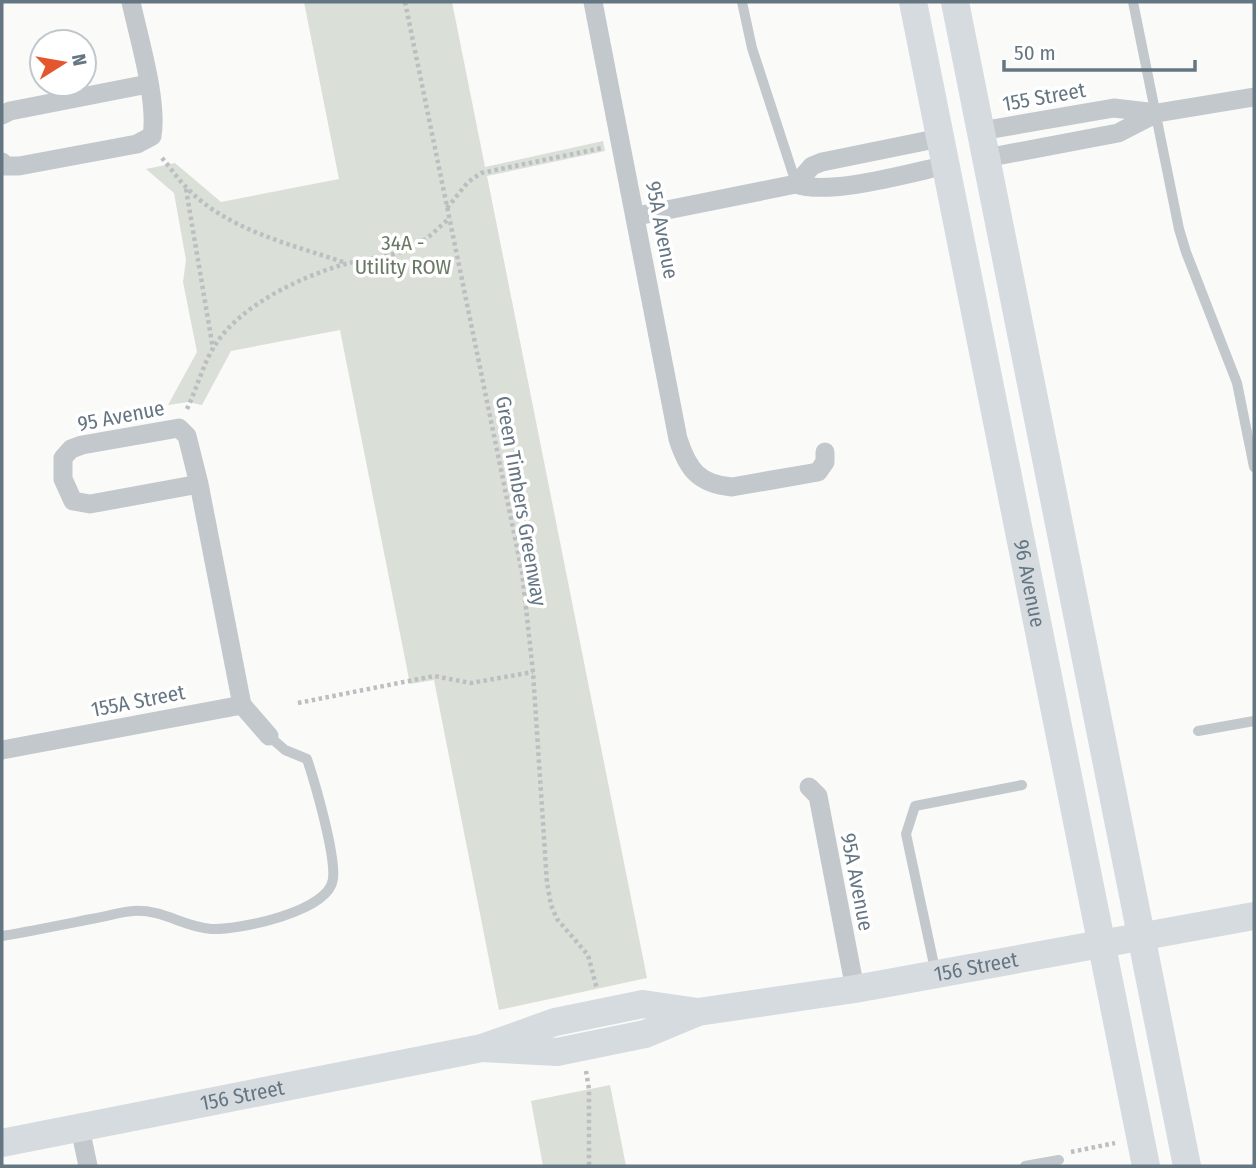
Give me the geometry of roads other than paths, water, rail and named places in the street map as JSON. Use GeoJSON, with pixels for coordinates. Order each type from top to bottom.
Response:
{"type":"FeatureCollection","features":[{"type":"Feature","properties":{"kind":"main road","name":"96 Avenue"},"geometry":{"type":"LineString","coordinates":[[913,2],[1146,1166]]}},
{"type":"Feature","properties":{"kind":"main road","name":"96 Avenue"},"geometry":{"type":"LineString","coordinates":[[954,2],[1186,1166]]}},
{"type":"Feature","properties":{"kind":"main road"},"geometry":{"type":"LineString","coordinates":[[938,129],[984,145]]}},
{"type":"Feature","properties":{"kind":"main road","name":"156 Street"},"geometry":{"type":"LineString","coordinates":[[2,1143],[482,1048],[555,1021],[643,1004],[698,1012],[855,989],[1254,916]]}},
{"type":"Feature","properties":{"kind":"street"},"geometry":{"type":"LineString","coordinates":[[2,162],[4,166],[19,166],[137,144],[152,136],[154,123],[148,84],[131,2]]}},
{"type":"Feature","properties":{"kind":"street","name":"95A Avenue"},"geometry":{"type":"LineString","coordinates":[[593,2],[637,216],[678,439],[689,466],[696,475],[719,486],[732,487],[818,471],[825,463],[825,452]]}},
{"type":"Feature","properties":{"kind":"street"},"geometry":{"type":"LineString","coordinates":[[2,115],[10,111],[148,84]]}},
{"type":"Feature","properties":{"kind":"street","name":"155 Street"},"geometry":{"type":"LineString","coordinates":[[984,145],[1114,108],[1157,113],[1254,97]]}},
{"type":"Feature","properties":{"kind":"street","name":"155 Street"},"geometry":{"type":"LineString","coordinates":[[984,145],[1118,133],[1157,113]]}},
{"type":"Feature","properties":{"kind":"street"},"geometry":{"type":"LineString","coordinates":[[796,184],[813,166],[822,162],[938,129]]}},
{"type":"Feature","properties":{"kind":"street"},"geometry":{"type":"LineString","coordinates":[[637,216],[796,184],[829,188],[947,165]]}},
{"type":"Feature","properties":{"kind":"street","name":"95 Avenue"},"geometry":{"type":"LineString","coordinates":[[199,484],[90,504],[73,501],[63,479],[63,458],[71,449],[82,445],[179,428],[187,436],[199,484],[242,705]]}},
{"type":"Feature","properties":{"kind":"street"},"geometry":{"type":"LineString","coordinates":[[242,705],[269,736]]}},
{"type":"Feature","properties":{"kind":"street","name":"155A Street"},"geometry":{"type":"LineString","coordinates":[[2,750],[242,705]]}},
{"type":"Feature","properties":{"kind":"street","name":"95A Avenue"},"geometry":{"type":"LineString","coordinates":[[809,787],[818,796],[855,989]]}},
{"type":"Feature","properties":{"kind":"street"},"geometry":{"type":"LineString","coordinates":[[80,1128],[88,1166]]}},
{"type":"Feature","properties":{"kind":"lane"},"geometry":{"type":"LineString","coordinates":[[741,2],[752,48],[796,184]]}},
{"type":"Feature","properties":{"kind":"lane"},"geometry":{"type":"LineString","coordinates":[[1133,2],[1182,240],[1237,383],[1254,467]]}},
{"type":"Feature","properties":{"kind":"lane"},"geometry":{"type":"LineString","coordinates":[[1198,731],[1254,721]]}},
{"type":"Feature","properties":{"kind":"lane"},"geometry":{"type":"LineString","coordinates":[[2,936],[133,911],[155,912],[209,929],[227,928],[287,915],[324,896],[333,881],[332,861],[315,781],[307,759],[285,750],[269,736]]}},
{"type":"Feature","properties":{"kind":"lane"},"geometry":{"type":"LineString","coordinates":[[936,974],[906,834],[915,806],[1022,785]]}},
{"type":"Feature","properties":{"kind":"lane"},"geometry":{"type":"LineString","coordinates":[[1025,1166],[1059,1160]]}},
{"type":"Feature","properties":{"kind":"park label","name":"34A - Utility ROW"},"geometry":{"type":"Point","coordinates":[403,255]}}]}
